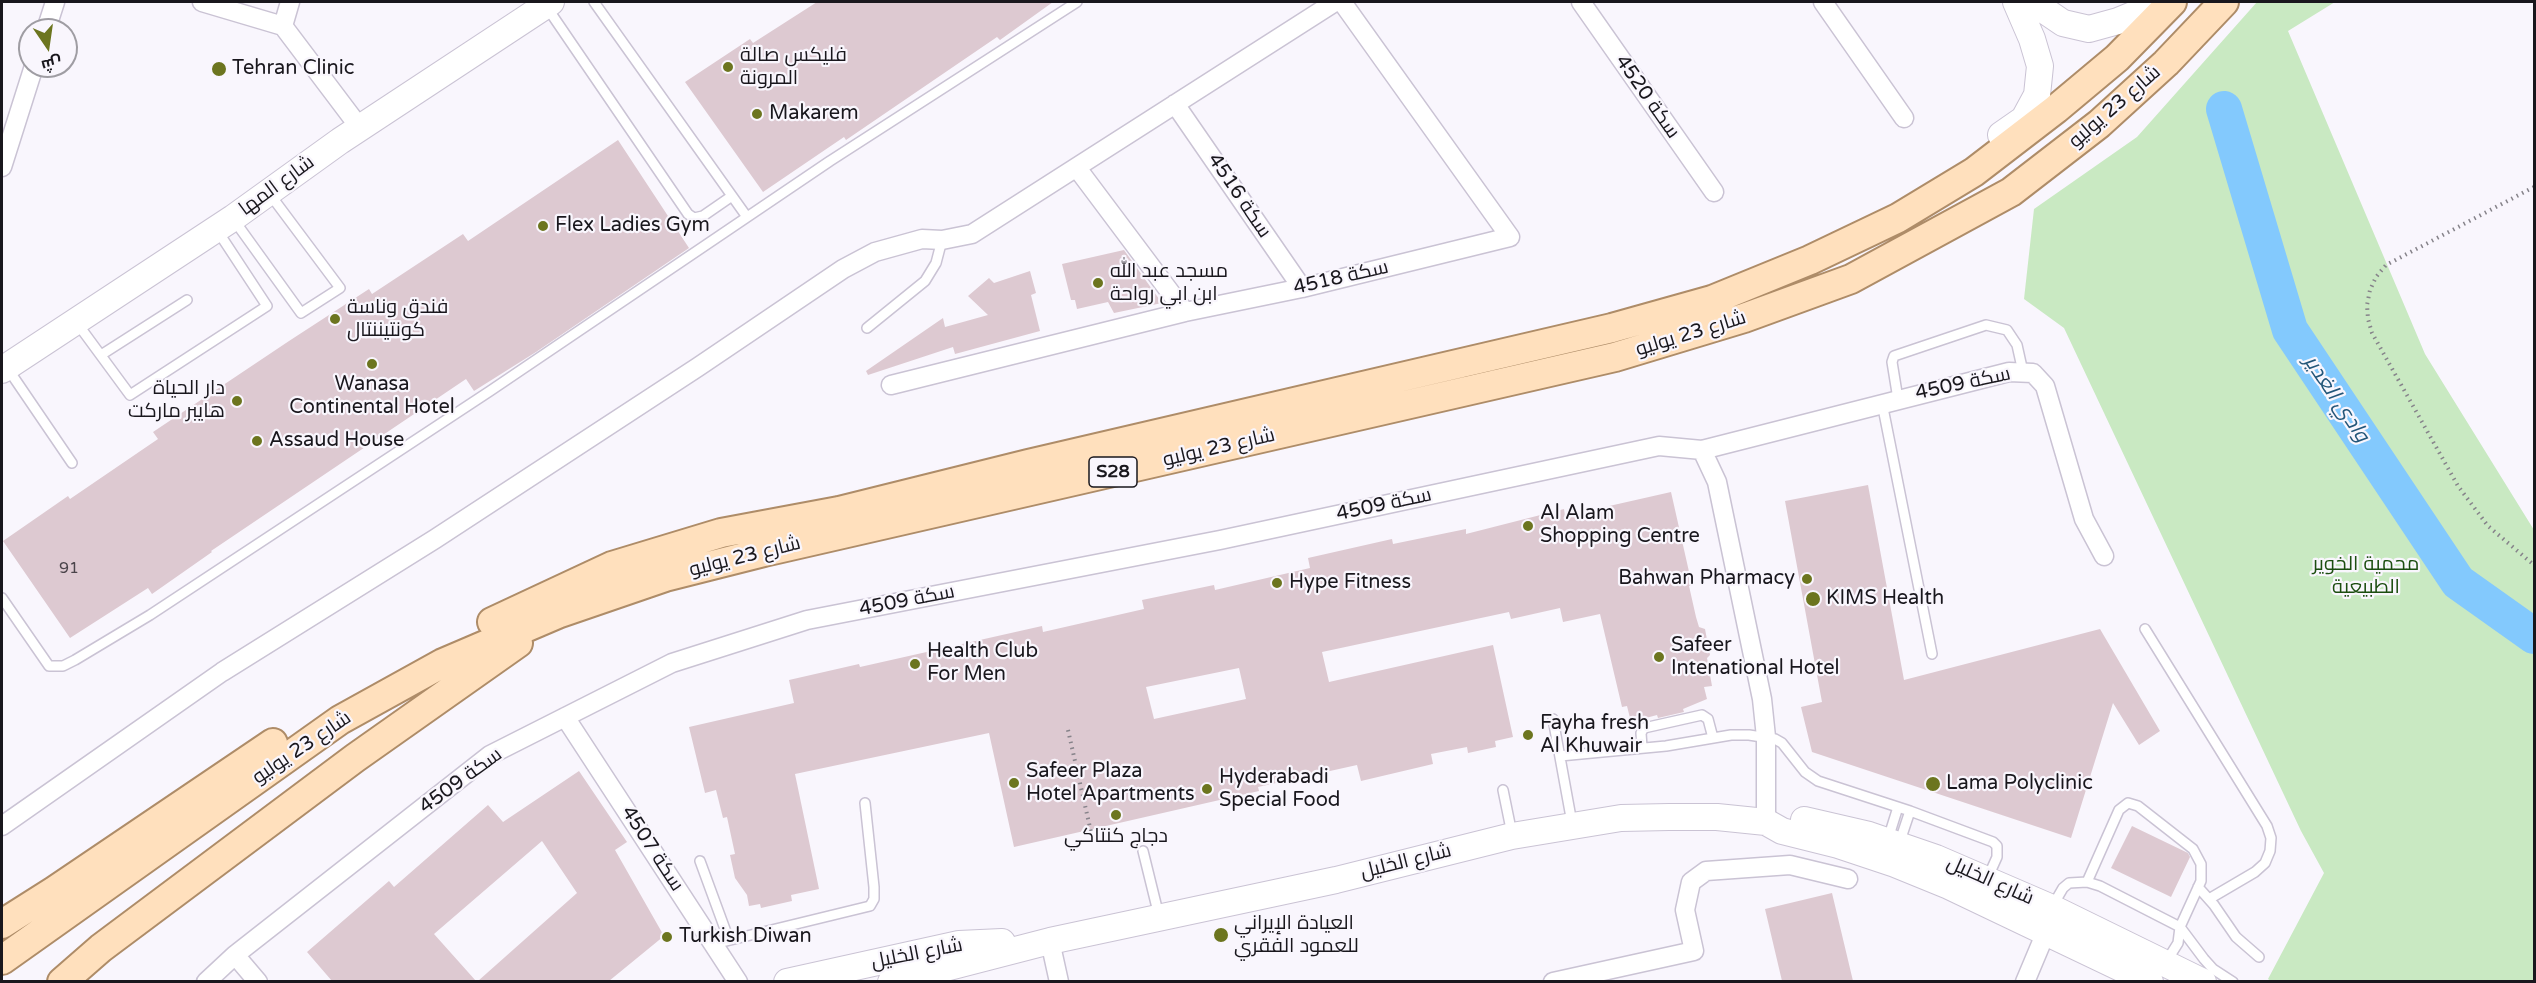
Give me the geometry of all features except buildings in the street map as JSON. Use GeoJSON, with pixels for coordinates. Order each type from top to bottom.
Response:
{"type":"FeatureCollection","features":[{"type":"Feature","properties":{"kind":"main road","name":"شارع 23 يوليو"},"geometry":{"type":"LineString","coordinates":[[2,924],[306,721],[388,673],[507,614],[612,566],[721,533],[839,511],[1612,328],[1712,300],[1810,260],[1898,218],[1974,172],[2056,109],[2117,58],[2172,2]]}},
{"type":"Feature","properties":{"kind":"main road","name":"شارع 23 يوليو"},"geometry":{"type":"LineString","coordinates":[[2,960],[340,720],[443,663],[560,612],[665,577],[764,552],[1615,357],[1744,318],[1851,279],[2011,192],[2099,124],[2166,63],[2224,2]]}},
{"type":"Feature","properties":{"kind":"main road"},"geometry":{"type":"LineString","coordinates":[[62,981],[101,948],[355,758],[560,612]]}},
{"type":"Feature","properties":{"kind":"street"},"geometry":{"type":"LineString","coordinates":[[50,18],[55,2]]}},
{"type":"Feature","properties":{"kind":"street"},"geometry":{"type":"LineString","coordinates":[[202,2],[283,26],[360,128]]}},
{"type":"Feature","properties":{"kind":"street"},"geometry":{"type":"LineString","coordinates":[[283,26],[290,2]]}},
{"type":"Feature","properties":{"kind":"street"},"geometry":{"type":"LineString","coordinates":[[2,826],[222,672],[455,526],[843,269],[875,252],[922,239],[942,240],[972,234],[1335,2]]}},
{"type":"Feature","properties":{"kind":"street","name":"سكة 4518"},"geometry":{"type":"LineString","coordinates":[[891,385],[1185,312],[1302,288],[1510,237],[1342,2]]}},
{"type":"Feature","properties":{"kind":"street","name":"سكة 4520"},"geometry":{"type":"LineString","coordinates":[[1581,2],[1713,192]]}},
{"type":"Feature","properties":{"kind":"street"},"geometry":{"type":"LineString","coordinates":[[1823,2],[1904,118]]}},
{"type":"Feature","properties":{"kind":"street"},"geometry":{"type":"LineString","coordinates":[[1810,260],[1933,184],[2024,119],[2037,95],[2040,66],[2032,39],[2016,2]]}},
{"type":"Feature","properties":{"kind":"street"},"geometry":{"type":"LineString","coordinates":[[2032,2],[2063,23],[2089,29],[2118,21],[2153,2]]}},
{"type":"Feature","properties":{"kind":"street","name":"شارع المها"},"geometry":{"type":"LineString","coordinates":[[4,368],[224,224],[360,128],[548,3]]}},
{"type":"Feature","properties":{"kind":"street"},"geometry":{"type":"LineString","coordinates":[[2,166],[30,78]]}},
{"type":"Feature","properties":{"kind":"street","name":"سكة 4516"},"geometry":{"type":"LineString","coordinates":[[1175,104],[1302,288]]}},
{"type":"Feature","properties":{"kind":"street"},"geometry":{"type":"LineString","coordinates":[[1077,168],[1185,312]]}},
{"type":"Feature","properties":{"kind":"street","name":"سكة 4509"},"geometry":{"type":"LineString","coordinates":[[206,981],[235,955],[490,755],[672,663],[807,620],[1220,540],[1659,446],[1702,450],[2009,372],[2033,373],[2045,386],[2084,519],[2104,556]]}},
{"type":"Feature","properties":{"kind":"street"},"geometry":{"type":"LineString","coordinates":[[1702,450],[1717,482],[1762,699],[1767,737],[1766,822]]}},
{"type":"Feature","properties":{"kind":"street","name":"سكة 4507"},"geometry":{"type":"LineString","coordinates":[[565,717],[722,942],[738,981]]}},
{"type":"Feature","properties":{"kind":"street","name":"شارع الخليل"},"geometry":{"type":"LineString","coordinates":[[891,981],[1159,916],[1336,880],[1512,836],[1621,818],[1669,817],[1766,822],[1792,817],[1893,842],[1987,879],[2049,920],[2151,971],[2203,981]]}},
{"type":"Feature","properties":{"kind":"street","name":"شارع الخليل"},"geometry":{"type":"LineString","coordinates":[[1766,822],[1782,831],[1838,845],[2049,920]]}},
{"type":"Feature","properties":{"kind":"street"},"geometry":{"type":"LineString","coordinates":[[1553,981],[1694,951],[1685,910],[1690,882],[1706,871],[1790,865],[1848,879]]}},
{"type":"Feature","properties":{"kind":"street"},"geometry":{"type":"LineString","coordinates":[[2025,981],[2049,920]]}},
{"type":"Feature","properties":{"kind":"street"},"geometry":{"type":"LineString","coordinates":[[1050,941],[1059,981]]}},
{"type":"Feature","properties":{"kind":"street","name":"شارع الخليل"},"geometry":{"type":"LineString","coordinates":[[787,981],[959,944],[1050,941]]}},
{"type":"Feature","properties":{"kind":"street"},"geometry":{"type":"LineString","coordinates":[[235,955],[258,981]]}},
{"type":"Feature","properties":{"kind":"lane"},"geometry":{"type":"LineString","coordinates":[[594,2],[747,217]]}},
{"type":"Feature","properties":{"kind":"lane"},"geometry":{"type":"LineString","coordinates":[[2,598],[50,666],[63,666],[150,615],[490,391],[830,161],[1077,2]]}},
{"type":"Feature","properties":{"kind":"lane"},"geometry":{"type":"LineString","coordinates":[[548,3],[688,214],[694,218],[703,216],[732,196]]}},
{"type":"Feature","properties":{"kind":"lane"},"geometry":{"type":"LineString","coordinates":[[224,224],[301,313],[340,288],[269,193]]}},
{"type":"Feature","properties":{"kind":"lane"},"geometry":{"type":"LineString","coordinates":[[75,321],[130,395],[267,306],[224,224]]}},
{"type":"Feature","properties":{"kind":"lane"},"geometry":{"type":"LineString","coordinates":[[867,328],[925,281],[936,263],[942,240]]}},
{"type":"Feature","properties":{"kind":"lane"},"geometry":{"type":"LineString","coordinates":[[101,355],[188,300]]}},
{"type":"Feature","properties":{"kind":"lane"},"geometry":{"type":"LineString","coordinates":[[1932,654],[1890,401],[1892,362],[1894,356],[1900,352],[1986,325],[2007,330],[2017,345],[2023,372]]}},
{"type":"Feature","properties":{"kind":"lane"},"geometry":{"type":"LineString","coordinates":[[4,368],[72,464]]}},
{"type":"Feature","properties":{"kind":"lane"},"geometry":{"type":"LineString","coordinates":[[2145,629],[2266,826],[2271,838],[2270,851],[2265,863],[2255,872],[2210,898]]}},
{"type":"Feature","properties":{"kind":"lane"},"geometry":{"type":"LineString","coordinates":[[1642,747],[1641,733],[1644,728],[1702,715],[1708,719],[1713,738]]}},
{"type":"Feature","properties":{"kind":"lane"},"geometry":{"type":"LineString","coordinates":[[1553,719],[1573,825]]}},
{"type":"Feature","properties":{"kind":"lane"},"geometry":{"type":"LineString","coordinates":[[1560,756],[1674,745],[1713,738],[1749,735],[1767,737],[1782,743],[1805,772],[1818,781],[1994,842],[1997,846],[1997,857],[1987,879]]}},
{"type":"Feature","properties":{"kind":"lane"},"geometry":{"type":"LineString","coordinates":[[1503,790],[1512,836]]}},
{"type":"Feature","properties":{"kind":"lane"},"geometry":{"type":"LineString","coordinates":[[2087,882],[2119,810],[2128,802],[2138,806],[2193,849],[2201,864],[2202,872],[2198,887],[2180,927],[2178,943],[2151,971]]}},
{"type":"Feature","properties":{"kind":"lane"},"geometry":{"type":"LineString","coordinates":[[700,861],[722,942],[870,906],[874,899],[874,887],[865,803]]}},
{"type":"Feature","properties":{"kind":"lane"},"geometry":{"type":"LineString","coordinates":[[1893,842],[1898,807]]}},
{"type":"Feature","properties":{"kind":"lane"},"geometry":{"type":"LineString","coordinates":[[1893,842],[1910,811]]}},
{"type":"Feature","properties":{"kind":"lane"},"geometry":{"type":"LineString","coordinates":[[1143,851],[1159,916]]}},
{"type":"Feature","properties":{"kind":"lane"},"geometry":{"type":"LineString","coordinates":[[2049,920],[2063,888],[2069,882],[2087,882],[2180,927],[2208,964],[2233,981]]}},
{"type":"Feature","properties":{"kind":"lane"},"geometry":{"type":"LineString","coordinates":[[2198,887],[2210,898],[2236,937],[2259,957]]}},
{"type":"Feature","properties":{"kind":"path"},"geometry":{"type":"LineString","coordinates":[[2535,187],[2386,265],[2376,277],[2367,305],[2372,333],[2458,486],[2488,526],[2535,565]]}},
{"type":"Feature","properties":{"kind":"path"},"geometry":{"type":"LineString","coordinates":[[1068,730],[1092,832]]}},
{"type":"Feature","properties":{"kind":"green space","name":"محمية الخوير الطبيعية"},"geometry":{"type":"Polygon","coordinates":[[[2257,2],[2335,2],[2288,31],[2425,354],[2534,530],[2534,981],[2272,982],[2268,979],[2324,873],[2301,831],[2064,328],[2024,299],[2034,209],[2137,137],[2257,2]]]}},
{"type":"Feature","properties":{"kind":"waterway","name":"وادي الغدير"},"geometry":{"type":"LineString","coordinates":[[2224,109],[2290,330],[2458,582],[2534,636]]}},
{"type":"Feature","properties":{"kind":"place","name":"فليكس صالة المرونة"},"geometry":{"type":"Point","coordinates":[728,67]}},
{"type":"Feature","properties":{"kind":"place","name":"Tehran Clinic"},"geometry":{"type":"Point","coordinates":[219,69]}},
{"type":"Feature","properties":{"kind":"place","name":"Makarem"},"geometry":{"type":"Point","coordinates":[757,114]}},
{"type":"Feature","properties":{"kind":"place","name":"Flex Ladies Gym"},"geometry":{"type":"Point","coordinates":[543,226]}},
{"type":"Feature","properties":{"kind":"place","name":"مسجد عبد الله ابن ابي رواحة"},"geometry":{"type":"Point","coordinates":[1098,283]}},
{"type":"Feature","properties":{"kind":"place","name":"فندق وناسة كونتيننتال"},"geometry":{"type":"Point","coordinates":[335,319]}},
{"type":"Feature","properties":{"kind":"place","name":"Wanasa Continental Hotel"},"geometry":{"type":"Point","coordinates":[372,364]}},
{"type":"Feature","properties":{"kind":"place","name":"دار الحياة هايبر ماركت"},"geometry":{"type":"Point","coordinates":[237,401]}},
{"type":"Feature","properties":{"kind":"place","name":"Assaud House"},"geometry":{"type":"Point","coordinates":[257,441]}},
{"type":"Feature","properties":{"kind":"place","name":"Al Alam Shopping Centre"},"geometry":{"type":"Point","coordinates":[1528,526]}},
{"type":"Feature","properties":{"kind":"place","name":"Bahwan Pharmacy"},"geometry":{"type":"Point","coordinates":[1807,579]}},
{"type":"Feature","properties":{"kind":"place","name":"Hype Fitness"},"geometry":{"type":"Point","coordinates":[1277,583]}},
{"type":"Feature","properties":{"kind":"place","name":"KIMS Health"},"geometry":{"type":"Point","coordinates":[1813,599]}},
{"type":"Feature","properties":{"kind":"place","name":"Safeer Intenational Hotel"},"geometry":{"type":"Point","coordinates":[1659,657]}},
{"type":"Feature","properties":{"kind":"place","name":"Health Club For Men"},"geometry":{"type":"Point","coordinates":[915,664]}},
{"type":"Feature","properties":{"kind":"place","name":"Fayha fresh Al Khuwair"},"geometry":{"type":"Point","coordinates":[1528,735]}},
{"type":"Feature","properties":{"kind":"place","name":"Safeer Plaza Hotel Apartments"},"geometry":{"type":"Point","coordinates":[1014,783]}},
{"type":"Feature","properties":{"kind":"place","name":"Lama Polyclinic"},"geometry":{"type":"Point","coordinates":[1933,784]}},
{"type":"Feature","properties":{"kind":"place","name":"Hyderabadi Special Food"},"geometry":{"type":"Point","coordinates":[1207,789]}},
{"type":"Feature","properties":{"kind":"place","name":"دجاج كنتاكي"},"geometry":{"type":"Point","coordinates":[1116,815]}},
{"type":"Feature","properties":{"kind":"place","name":"العيادة الإيراني للعمود الفقري"},"geometry":{"type":"Point","coordinates":[1221,935]}},
{"type":"Feature","properties":{"kind":"place","name":"Turkish Diwan"},"geometry":{"type":"Point","coordinates":[667,937]}}]}
